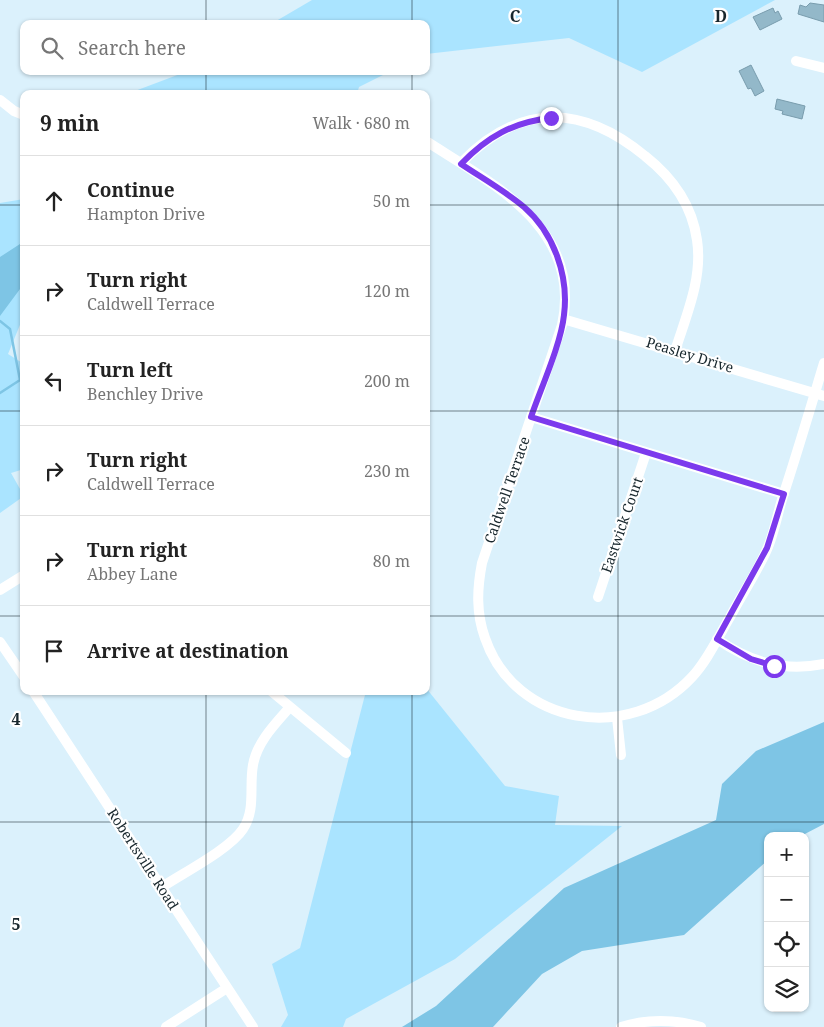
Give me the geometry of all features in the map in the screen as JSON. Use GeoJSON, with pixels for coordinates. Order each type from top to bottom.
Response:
{"type":"FeatureCollection","features":[{"type":"Feature","properties":{"kind":"street"},"geometry":{"type":"LineString","coordinates":[[796,60],[824,68]]}},
{"type":"Feature","properties":{"kind":"street"},"geometry":{"type":"LineString","coordinates":[[0,100],[20,113]]}},
{"type":"Feature","properties":{"kind":"street"},"geometry":{"type":"LineString","coordinates":[[461,164],[485,140],[505,129],[535,120],[562,118],[585,121],[609,130],[626,140],[655,164],[672,181],[686,203],[695,227],[699,251],[696,283],[675,351]]}},
{"type":"Feature","properties":{"kind":"street","name":"Caldwell Terrace"},"geometry":{"type":"LineString","coordinates":[[430,144],[513,198],[542,227],[554,248],[562,275],[563,319],[482,563],[478,597],[482,630],[489,647],[502,668],[534,699],[553,709],[575,716],[617,718],[646,710],[673,694],[693,676],[717,639],[767,548],[820,394]]}},
{"type":"Feature","properties":{"kind":"street","name":"Peasley Drive"},"geometry":{"type":"LineString","coordinates":[[563,319],[820,394]]}},
{"type":"Feature","properties":{"kind":"street"},"geometry":{"type":"LineString","coordinates":[[820,394],[824,363]]}},
{"type":"Feature","properties":{"kind":"street"},"geometry":{"type":"LineString","coordinates":[[531,417],[784,494]]}},
{"type":"Feature","properties":{"kind":"street","name":"Eastwick Court"},"geometry":{"type":"LineString","coordinates":[[598,597],[646,453]]}},
{"type":"Feature","properties":{"kind":"street"},"geometry":{"type":"LineString","coordinates":[[0,590],[20,577]]}},
{"type":"Feature","properties":{"kind":"street"},"geometry":{"type":"LineString","coordinates":[[717,639],[735,652],[768,664],[794,667],[824,664]]}},
{"type":"Feature","properties":{"kind":"street"},"geometry":{"type":"LineString","coordinates":[[0,642],[20,671]]}},
{"type":"Feature","properties":{"kind":"street","name":"Robertsville Road"},"geometry":{"type":"LineString","coordinates":[[36,695],[253,1027]]}},
{"type":"Feature","properties":{"kind":"street"},"geometry":{"type":"LineString","coordinates":[[276,695],[346,753]]}},
{"type":"Feature","properties":{"kind":"street"},"geometry":{"type":"LineString","coordinates":[[162,887],[228,844],[242,831],[249,816],[252,767],[257,750],[290,707]]}},
{"type":"Feature","properties":{"kind":"street"},"geometry":{"type":"LineString","coordinates":[[617,718],[621,755]]}},
{"type":"Feature","properties":{"kind":"street"},"geometry":{"type":"LineString","coordinates":[[166,1027],[227,988]]}},
{"type":"Feature","properties":{"kind":"street"},"geometry":{"type":"LineString","coordinates":[[621,1027],[658,1021],[682,1022],[701,1027]]}},
{"type":"Feature","properties":{"kind":"shaded area"},"geometry":{"type":"Polygon","coordinates":[[[312,0],[775,0],[642,72],[569,38],[430,54],[430,20],[278,20],[312,0]]]}},
{"type":"Feature","properties":{"kind":"shaded area"},"geometry":{"type":"Polygon","coordinates":[[[177,75],[383,75],[359,87],[358,90],[138,90],[177,75]]]}},
{"type":"Feature","properties":{"kind":"shaded area"},"geometry":{"type":"Polygon","coordinates":[[[20,200],[20,325],[8,354],[20,362],[20,470],[11,473],[20,489],[20,499],[0,513],[0,203],[20,200]]]}},
{"type":"Feature","properties":{"kind":"shaded area"},"geometry":{"type":"Polygon","coordinates":[[[20,244],[20,289],[0,316],[0,257],[20,244]]]}},
{"type":"Feature","properties":{"kind":"shaded area"},"geometry":{"type":"Polygon","coordinates":[[[430,693],[505,786],[559,796],[555,825],[622,826],[455,959],[346,1019],[343,1027],[281,1027],[288,1015],[272,964],[300,948],[365,695],[430,695],[430,693]]]}},
{"type":"Feature","properties":{"kind":"shaded area"},"geometry":{"type":"Polygon","coordinates":[[[824,722],[824,824],[809,832],[764,832],[764,864],[684,935],[582,951],[542,974],[493,1027],[402,1027],[436,1006],[564,888],[716,820],[722,784],[756,751],[824,722]]]}},
{"type":"Feature","properties":{"kind":"building"},"geometry":{"type":"Polygon","coordinates":[[[810,3],[824,5],[824,22],[798,14],[800,5],[806,7],[810,3]]]}},
{"type":"Feature","properties":{"kind":"building"},"geometry":{"type":"Polygon","coordinates":[[[773,8],[775,13],[778,11],[782,19],[760,30],[753,17],[773,8]]]}},
{"type":"Feature","properties":{"kind":"building"},"geometry":{"type":"Polygon","coordinates":[[[751,65],[764,91],[755,96],[751,88],[748,89],[739,71],[751,65]]]}},
{"type":"Feature","properties":{"kind":"building"},"geometry":{"type":"Polygon","coordinates":[[[777,99],[805,106],[802,119],[782,114],[783,111],[775,109],[777,99]]]}},
{"type":"Feature","properties":{"kind":"waterway"},"geometry":{"type":"LineString","coordinates":[[0,321],[10,329],[20,380],[0,393]]}},
{"type":"Feature","properties":{"kind":"route"},"geometry":{"type":"LineString","coordinates":[[551,118],[524,122],[500,132],[485,140],[461,164],[525,208],[542,227],[554,248],[559,264],[564,284],[564,314],[531,417],[784,494],[764,555],[717,639],[735,652],[774,666]]}}]}
